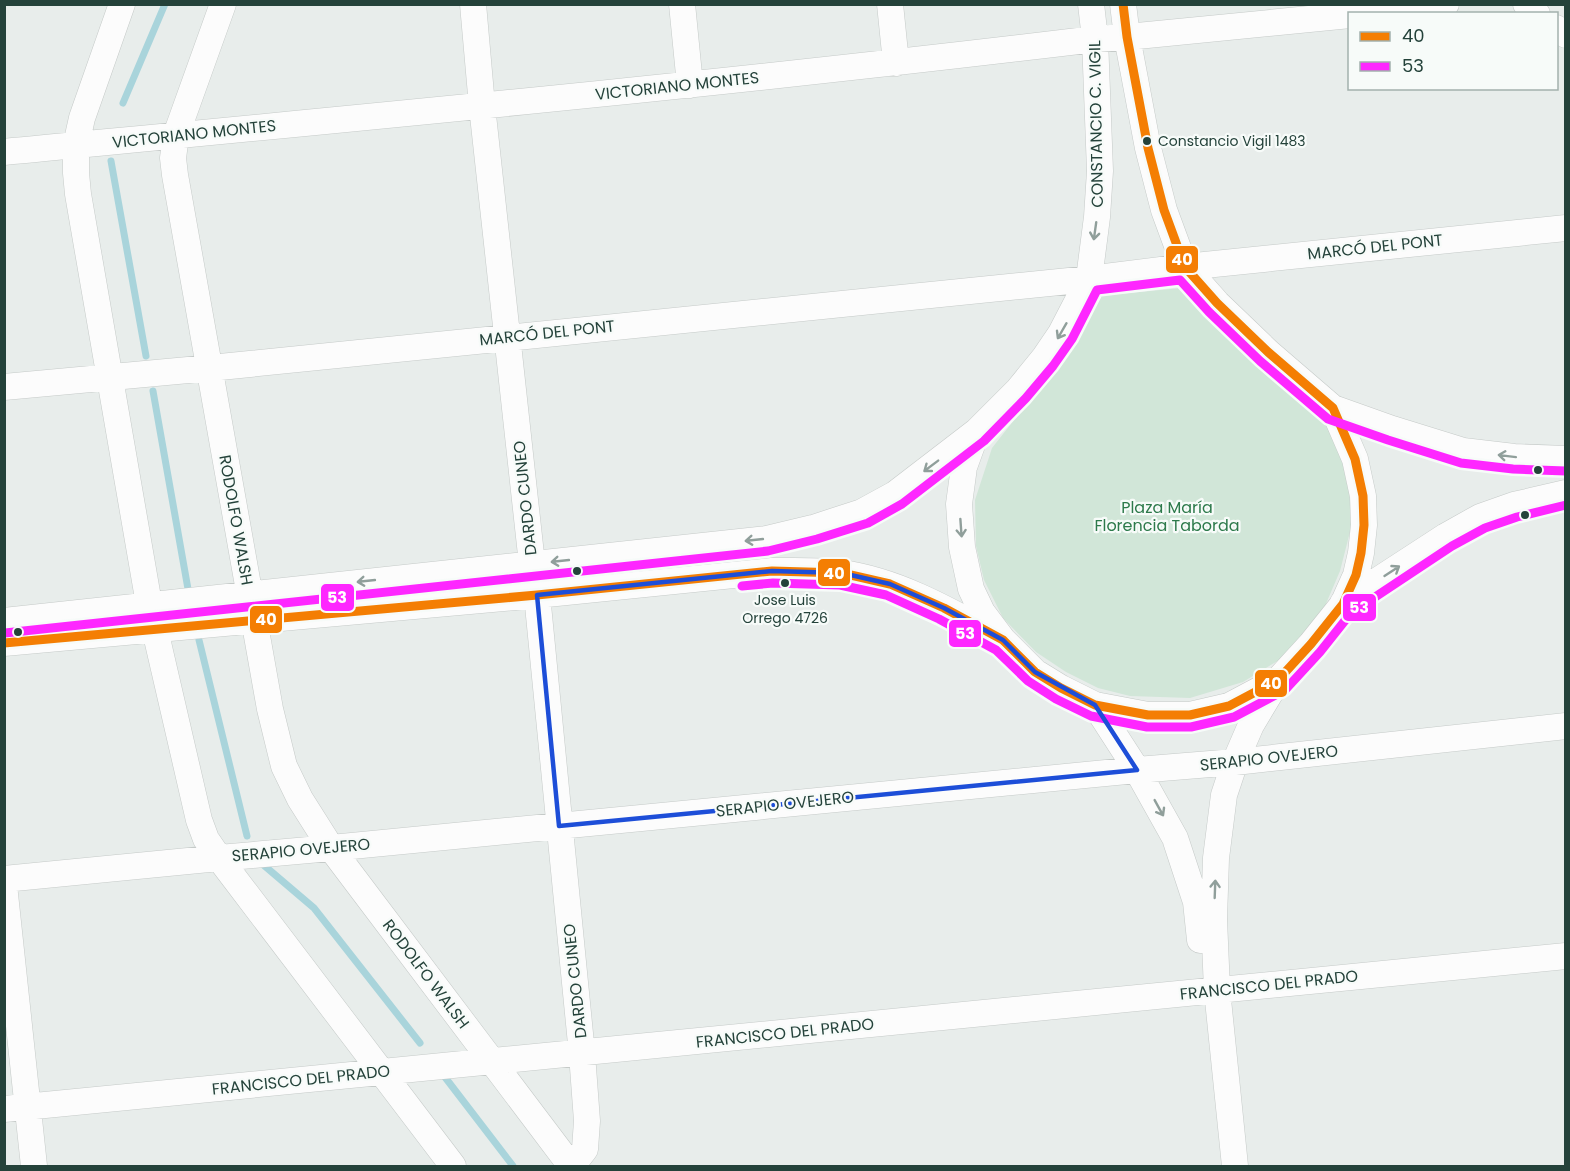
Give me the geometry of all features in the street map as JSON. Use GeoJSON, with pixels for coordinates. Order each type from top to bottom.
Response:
{"type":"FeatureCollection","features":[{"type":"Feature","properties":{"kind":"street"},"geometry":{"type":"LineString","coordinates":[[122,4],[87,101],[76,146],[76,173],[152,617],[199,820],[206,839],[219,858],[453,1167]]}},
{"type":"Feature","properties":{"kind":"street","name":"RODOLFO WALSH"},"geometry":{"type":"LineString","coordinates":[[223,4],[176,135],[173,158],[248,593],[270,709],[284,766],[300,799],[332,849],[572,1167]]}},
{"type":"Feature","properties":{"kind":"street","name":"DARDO CUNEO"},"geometry":{"type":"LineString","coordinates":[[473,4],[482,106],[537,595],[582,1053],[587,1121],[585,1149],[572,1167]]}},
{"type":"Feature","properties":{"kind":"street"},"geometry":{"type":"LineString","coordinates":[[682,4],[690,85]]}},
{"type":"Feature","properties":{"kind":"street"},"geometry":{"type":"LineString","coordinates":[[890,4],[896,63]]}},
{"type":"Feature","properties":{"kind":"street","name":"CONSTANCIO C. VIGIL"},"geometry":{"type":"LineString","coordinates":[[1089,279],[1100,171],[1095,39],[1091,4]]}},
{"type":"Feature","properties":{"kind":"street","name":"CONSTANCIO C. VIGIL"},"geometry":{"type":"LineString","coordinates":[[1123,4],[1127,38],[1148,148],[1164,210],[1185,267]]}},
{"type":"Feature","properties":{"kind":"street"},"geometry":{"type":"LineString","coordinates":[[1376,12],[1446,4]]}},
{"type":"Feature","properties":{"kind":"street","name":"VICTORIANO MONTES"},"geometry":{"type":"LineString","coordinates":[[4,152],[690,85],[1095,39],[1127,38],[1348,15]]}},
{"type":"Feature","properties":{"kind":"street","name":"MARCÓ DEL PONT"},"geometry":{"type":"LineString","coordinates":[[4,387],[1089,279],[1566,228]]}},
{"type":"Feature","properties":{"kind":"street"},"geometry":{"type":"LineString","coordinates":[[1185,267],[1216,303],[1333,408],[1463,451],[1514,457],[1566,459]]}},
{"type":"Feature","properties":{"kind":"street"},"geometry":{"type":"LineString","coordinates":[[4,643],[152,617],[248,593],[767,538],[813,528],[862,512],[895,494],[977,430],[1018,390],[1061,333],[1089,279]]}},
{"type":"Feature","properties":{"kind":"street"},"geometry":{"type":"LineString","coordinates":[[1222,1167],[1211,991],[1216,858],[1224,795],[1251,725],[1278,680],[1343,604],[1356,575],[1364,525],[1363,496],[1355,459],[1333,408]]}},
{"type":"Feature","properties":{"kind":"street"},"geometry":{"type":"LineString","coordinates":[[977,430],[964,467],[959,504],[962,547],[970,589],[982,612],[1003,640],[1035,672],[1095,705],[1149,715],[1190,715],[1229,706],[1278,680]]}},
{"type":"Feature","properties":{"kind":"street"},"geometry":{"type":"LineString","coordinates":[[1343,604],[1446,536],[1480,518],[1514,505],[1566,493]]}},
{"type":"Feature","properties":{"kind":"street"},"geometry":{"type":"LineString","coordinates":[[4,621],[152,617],[254,621],[772,571],[804,571],[842,573],[890,584],[944,608],[1003,640]]}},
{"type":"Feature","properties":{"kind":"street"},"geometry":{"type":"LineString","coordinates":[[1095,705],[1137,770],[1175,838],[1196,902],[1211,991],[1235,1167]]}},
{"type":"Feature","properties":{"kind":"street","name":"SERAPIO OVEJERO"},"geometry":{"type":"LineString","coordinates":[[4,879],[1235,762],[1566,726]]}},
{"type":"Feature","properties":{"kind":"street"},"geometry":{"type":"LineString","coordinates":[[4,885],[16,1108],[34,1167]]}},
{"type":"Feature","properties":{"kind":"street","name":"FRANCISCO DEL PRADO"},"geometry":{"type":"LineString","coordinates":[[16,1108],[1566,956]]}},
{"type":"Feature","properties":{"kind":"highlighted area"},"geometry":{"type":"Polygon","coordinates":[[[772,571],[842,573],[890,584],[944,608],[1003,640],[1035,672],[1095,705],[1137,770],[559,826],[537,595],[772,571]]]}},
{"type":"Feature","properties":{"kind":"green space","name":"Plaza María Florencia Taborda"},"geometry":{"type":"Polygon","coordinates":[[[1181,288],[1310,399],[1334,437],[1349,479],[1351,528],[1340,571],[1322,613],[1289,654],[1243,682],[1190,698],[1130,696],[1098,688],[1066,672],[1036,652],[1003,618],[984,580],[976,546],[975,500],[992,448],[1051,373],[1098,296],[1181,288]]]}},
{"type":"Feature","properties":{"kind":"waterway"},"geometry":{"type":"LineString","coordinates":[[123,103],[165,4]]}},
{"type":"Feature","properties":{"kind":"waterway"},"geometry":{"type":"LineString","coordinates":[[111,161],[146,356]]}},
{"type":"Feature","properties":{"kind":"waterway"},"geometry":{"type":"LineString","coordinates":[[153,391],[188,589]]}},
{"type":"Feature","properties":{"kind":"waterway"},"geometry":{"type":"LineString","coordinates":[[199,640],[247,836]]}},
{"type":"Feature","properties":{"kind":"waterway"},"geometry":{"type":"LineString","coordinates":[[260,862],[314,908],[420,1043]]}},
{"type":"Feature","properties":{"kind":"waterway"},"geometry":{"type":"LineString","coordinates":[[441,1072],[513,1166]]}},
{"type":"Feature","properties":{"kind":"transit line","name":"40"},"geometry":{"type":"LineString","coordinates":[[4,643],[537,595],[772,571],[842,573],[890,584],[944,608],[1003,640],[1035,672],[1095,705],[1148,715],[1190,715],[1229,706],[1278,680],[1343,604],[1356,575],[1364,525],[1363,496],[1355,459],[1333,408],[1268,352],[1217,303],[1185,267],[1164,210],[1148,148],[1123,4]]}},
{"type":"Feature","properties":{"kind":"transit line","name":"53"},"geometry":{"type":"LineString","coordinates":[[5,633],[768,551],[817,539],[868,523],[902,504],[984,441],[1053,366],[1072,339],[1097,290],[1180,280],[1209,312],[1260,361],[1328,419],[1461,463],[1513,469],[1566,471]]}},
{"type":"Feature","properties":{"kind":"transit line","name":"53"},"geometry":{"type":"LineString","coordinates":[[742,586],[773,583],[840,585],[886,595],[939,619],[996,650],[1028,681],[1056,699],[1091,716],[1147,727],[1191,727],[1234,717],[1285,690],[1320,652],[1351,613],[1452,546],[1485,528],[1517,517],[1566,505]]}},
{"type":"Feature","properties":{"kind":"place","name":"Constancio Vigil 1483"},"geometry":{"type":"Point","coordinates":[1147,141]}},
{"type":"Feature","properties":{"kind":"place","name":"Jose Luis Orrego 4726"},"geometry":{"type":"Point","coordinates":[785,583]}}]}
